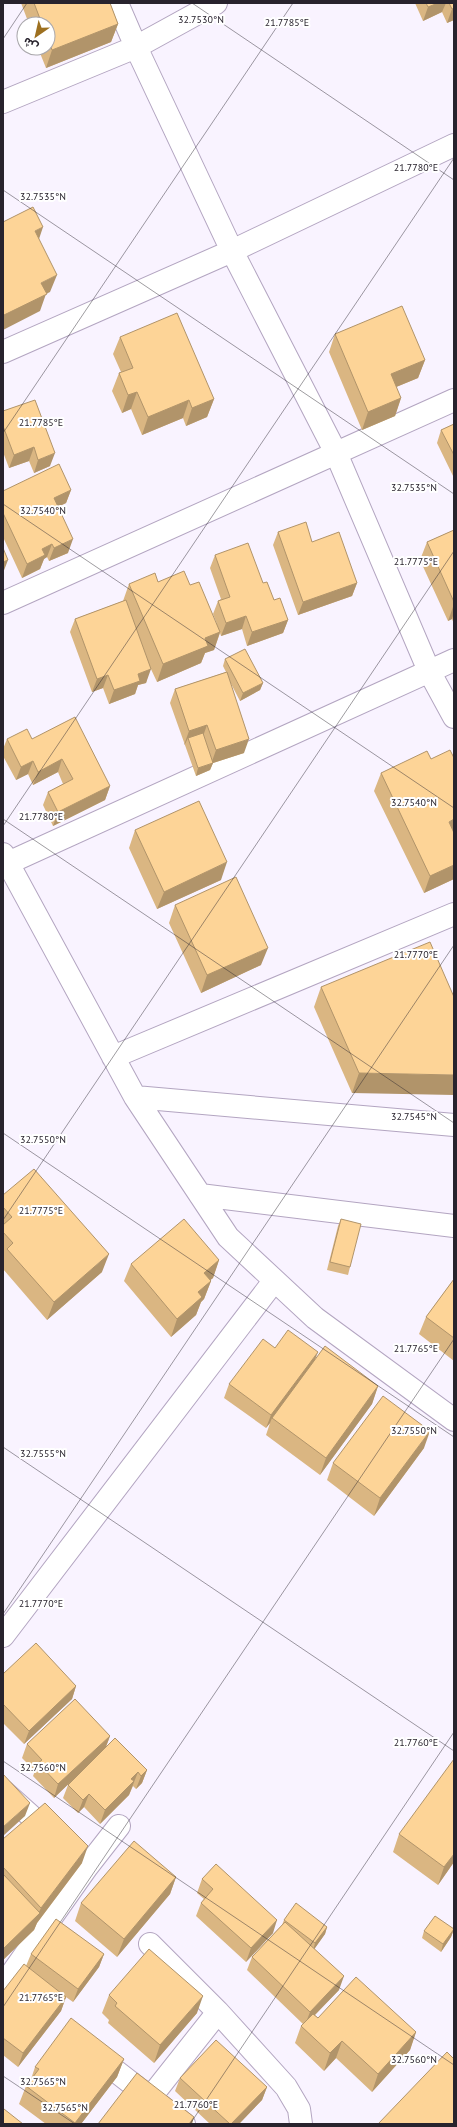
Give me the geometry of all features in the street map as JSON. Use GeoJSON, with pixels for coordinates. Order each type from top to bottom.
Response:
{"type":"FeatureCollection","features":[{"type":"Feature","properties":{"kind":"street"},"geometry":{"type":"LineString","coordinates":[[117,3],[136,47],[232,250],[336,454],[430,671],[454,717]]}},
{"type":"Feature","properties":{"kind":"street"},"geometry":{"type":"LineString","coordinates":[[3,102],[136,47],[216,3]]}},
{"type":"Feature","properties":{"kind":"street"},"geometry":{"type":"LineString","coordinates":[[3,352],[232,250],[454,145]]}},
{"type":"Feature","properties":{"kind":"street"},"geometry":{"type":"LineString","coordinates":[[3,603],[454,400]]}},
{"type":"Feature","properties":{"kind":"street"},"geometry":{"type":"LineString","coordinates":[[454,660],[5,859],[135,1097],[228,1237],[315,1318],[454,1420]]}},
{"type":"Feature","properties":{"kind":"street"},"geometry":{"type":"LineString","coordinates":[[113,1057],[454,914]]}},
{"type":"Feature","properties":{"kind":"street"},"geometry":{"type":"LineString","coordinates":[[135,1097],[454,1125]]}},
{"type":"Feature","properties":{"kind":"street"},"geometry":{"type":"LineString","coordinates":[[200,1195],[454,1226]]}},
{"type":"Feature","properties":{"kind":"street"},"geometry":{"type":"LineString","coordinates":[[3,1636],[274,1281]]}},
{"type":"Feature","properties":{"kind":"street"},"geometry":{"type":"LineString","coordinates":[[3,1791],[87,1867]]}},
{"type":"Feature","properties":{"kind":"street"},"geometry":{"type":"LineString","coordinates":[[3,1986],[87,1867],[119,1826]]}},
{"type":"Feature","properties":{"kind":"street"},"geometry":{"type":"LineString","coordinates":[[150,1944],[218,2012],[286,2087],[299,2109],[301,2124]]}},
{"type":"Feature","properties":{"kind":"street"},"geometry":{"type":"LineString","coordinates":[[150,2098],[218,2012]]}},
{"type":"Feature","properties":{"kind":"street"},"geometry":{"type":"LineString","coordinates":[[82,2045],[184,2124]]}},
{"type":"Feature","properties":{"kind":"building"},"geometry":{"type":"Polygon","coordinates":[[[34,3],[110,3],[118,24],[56,48],[56,16],[39,16],[34,3]]]}},
{"type":"Feature","properties":{"kind":"building"},"geometry":{"type":"Polygon","coordinates":[[[426,3],[438,3],[428,7],[426,3]]]}},
{"type":"Feature","properties":{"kind":"building"},"geometry":{"type":"Polygon","coordinates":[[[449,3],[454,3],[454,8],[452,9],[449,3]]]}},
{"type":"Feature","properties":{"kind":"building"},"geometry":{"type":"Polygon","coordinates":[[[33,207],[43,227],[35,231],[57,275],[41,283],[47,294],[4,315],[3,222],[33,207]]]}},
{"type":"Feature","properties":{"kind":"building"},"geometry":{"type":"Polygon","coordinates":[[[402,306],[425,360],[391,374],[401,398],[368,412],[335,334],[402,306]]]}},
{"type":"Feature","properties":{"kind":"building"},"geometry":{"type":"Polygon","coordinates":[[[177,313],[214,399],[192,408],[189,400],[148,417],[137,392],[128,395],[119,373],[133,368],[120,337],[177,313]]]}},
{"type":"Feature","properties":{"kind":"building"},"geometry":{"type":"Polygon","coordinates":[[[35,400],[55,453],[38,460],[34,447],[14,455],[3,426],[3,411],[35,400]]]}},
{"type":"Feature","properties":{"kind":"building"},"geometry":{"type":"Polygon","coordinates":[[[454,424],[454,455],[441,430],[454,424]]]}},
{"type":"Feature","properties":{"kind":"building"},"geometry":{"type":"Polygon","coordinates":[[[59,464],[71,490],[54,498],[73,539],[54,548],[52,544],[42,549],[45,555],[27,564],[3,513],[3,491],[59,464]]]}},
{"type":"Feature","properties":{"kind":"building"},"geometry":{"type":"Polygon","coordinates":[[[306,522],[312,542],[339,532],[357,583],[303,602],[278,532],[306,522]]]}},
{"type":"Feature","properties":{"kind":"building"},"geometry":{"type":"Polygon","coordinates":[[[454,530],[454,602],[427,542],[454,530]]]}},
{"type":"Feature","properties":{"kind":"building"},"geometry":{"type":"Polygon","coordinates":[[[248,543],[263,583],[267,582],[274,600],[280,598],[288,620],[252,632],[246,616],[226,623],[218,601],[230,597],[215,555],[248,543]]]}},
{"type":"Feature","properties":{"kind":"building"},"geometry":{"type":"Polygon","coordinates":[[[3,548],[8,560],[3,562],[3,548]]]}},
{"type":"Feature","properties":{"kind":"building"},"geometry":{"type":"Polygon","coordinates":[[[184,571],[190,585],[199,582],[220,632],[205,638],[208,646],[163,664],[129,584],[155,573],[158,582],[184,571]]]}},
{"type":"Feature","properties":{"kind":"building"},"geometry":{"type":"Polygon","coordinates":[[[126,600],[151,669],[138,674],[140,681],[114,690],[108,675],[97,679],[75,619],[126,600]]]}},
{"type":"Feature","properties":{"kind":"building"},"geometry":{"type":"Polygon","coordinates":[[[245,649],[263,683],[243,693],[225,659],[245,649]]]}},
{"type":"Feature","properties":{"kind":"building"},"geometry":{"type":"Polygon","coordinates":[[[227,672],[249,739],[216,750],[207,725],[189,731],[175,689],[227,672]]]}},
{"type":"Feature","properties":{"kind":"building"},"geometry":{"type":"Polygon","coordinates":[[[75,717],[110,786],[58,812],[48,792],[73,779],[62,759],[38,772],[33,761],[21,767],[7,739],[27,729],[32,739],[75,717]]]}},
{"type":"Feature","properties":{"kind":"building"},"geometry":{"type":"Polygon","coordinates":[[[203,733],[213,763],[198,768],[188,738],[203,733]]]}},
{"type":"Feature","properties":{"kind":"building"},"geometry":{"type":"Polygon","coordinates":[[[450,750],[454,758],[454,819],[449,822],[454,833],[454,865],[430,876],[381,773],[427,751],[431,759],[450,750]]]}},
{"type":"Feature","properties":{"kind":"building"},"geometry":{"type":"Polygon","coordinates":[[[199,801],[227,862],[164,892],[135,830],[199,801]]]}},
{"type":"Feature","properties":{"kind":"building"},"geometry":{"type":"Polygon","coordinates":[[[236,877],[268,948],[207,975],[175,905],[236,877]]]}},
{"type":"Feature","properties":{"kind":"building"},"geometry":{"type":"Polygon","coordinates":[[[430,942],[454,997],[454,1075],[359,1073],[321,987],[430,942]]]}},
{"type":"Feature","properties":{"kind":"building"},"geometry":{"type":"Polygon","coordinates":[[[34,1169],[109,1254],[54,1302],[7,1249],[13,1243],[3,1232],[3,1225],[12,1217],[3,1207],[3,1195],[34,1169]]]}},
{"type":"Feature","properties":{"kind":"building"},"geometry":{"type":"Polygon","coordinates":[[[184,1219],[219,1260],[204,1273],[211,1281],[198,1292],[202,1297],[177,1319],[131,1264],[184,1219]]]}},
{"type":"Feature","properties":{"kind":"building"},"geometry":{"type":"Polygon","coordinates":[[[341,1219],[361,1224],[350,1267],[330,1262],[341,1219]]]}},
{"type":"Feature","properties":{"kind":"building"},"geometry":{"type":"Polygon","coordinates":[[[454,1279],[454,1338],[426,1317],[454,1279]]]}},
{"type":"Feature","properties":{"kind":"building"},"geometry":{"type":"Polygon","coordinates":[[[288,1330],[318,1352],[271,1415],[229,1384],[263,1339],[275,1348],[288,1330]]]}},
{"type":"Feature","properties":{"kind":"building"},"geometry":{"type":"Polygon","coordinates":[[[325,1346],[378,1386],[326,1458],[272,1418],[325,1346]]]}},
{"type":"Feature","properties":{"kind":"building"},"geometry":{"type":"Polygon","coordinates":[[[383,1396],[430,1431],[380,1498],[333,1463],[383,1396]]]}},
{"type":"Feature","properties":{"kind":"building"},"geometry":{"type":"Polygon","coordinates":[[[36,1643],[76,1686],[29,1731],[3,1704],[3,1674],[36,1643]]]}},
{"type":"Feature","properties":{"kind":"building"},"geometry":{"type":"Polygon","coordinates":[[[75,1699],[110,1736],[58,1784],[38,1763],[42,1760],[27,1744],[75,1699]]]}},
{"type":"Feature","properties":{"kind":"building"},"geometry":{"type":"Polygon","coordinates":[[[115,1738],[147,1770],[141,1776],[138,1772],[131,1779],[134,1781],[105,1810],[89,1794],[83,1800],[68,1785],[115,1738]]]}},
{"type":"Feature","properties":{"kind":"building"},"geometry":{"type":"Polygon","coordinates":[[[454,1759],[454,1854],[444,1867],[399,1834],[454,1759]]]}},
{"type":"Feature","properties":{"kind":"building"},"geometry":{"type":"Polygon","coordinates":[[[3,1774],[30,1803],[3,1827],[3,1774]]]}},
{"type":"Feature","properties":{"kind":"building"},"geometry":{"type":"Polygon","coordinates":[[[45,1803],[88,1846],[41,1908],[3,1867],[3,1839],[45,1803]]]}},
{"type":"Feature","properties":{"kind":"building"},"geometry":{"type":"Polygon","coordinates":[[[134,1841],[176,1877],[124,1939],[81,1903],[134,1841]]]}},
{"type":"Feature","properties":{"kind":"building"},"geometry":{"type":"Polygon","coordinates":[[[216,1864],[277,1920],[251,1948],[201,1903],[213,1889],[202,1879],[216,1864]]]}},
{"type":"Feature","properties":{"kind":"building"},"geometry":{"type":"Polygon","coordinates":[[[3,1874],[40,1913],[3,1949],[3,1874]]]}},
{"type":"Feature","properties":{"kind":"building"},"geometry":{"type":"Polygon","coordinates":[[[296,1903],[327,1927],[315,1943],[284,1920],[296,1903]]]}},
{"type":"Feature","properties":{"kind":"building"},"geometry":{"type":"Polygon","coordinates":[[[435,1916],[454,1929],[443,1944],[424,1931],[435,1916]]]}},
{"type":"Feature","properties":{"kind":"building"},"geometry":{"type":"Polygon","coordinates":[[[56,1919],[104,1954],[78,1989],[31,1954],[56,1919]]]}},
{"type":"Feature","properties":{"kind":"building"},"geometry":{"type":"Polygon","coordinates":[[[285,1922],[344,1976],[310,2012],[252,1957],[285,1922]]]}},
{"type":"Feature","properties":{"kind":"building"},"geometry":{"type":"Polygon","coordinates":[[[149,1949],[203,1996],[160,2045],[115,2006],[117,2003],[109,1995],[149,1949]]]}},
{"type":"Feature","properties":{"kind":"building"},"geometry":{"type":"Polygon","coordinates":[[[24,1964],[66,1997],[23,2053],[3,2038],[3,1991],[24,1964]]]}},
{"type":"Feature","properties":{"kind":"building"},"geometry":{"type":"Polygon","coordinates":[[[356,1977],[416,2032],[378,2074],[342,2041],[330,2053],[301,2026],[313,2014],[318,2018],[356,1977]]]}},
{"type":"Feature","properties":{"kind":"building"},"geometry":{"type":"Polygon","coordinates":[[[71,2018],[124,2059],[75,2123],[26,2086],[39,2069],[35,2067],[71,2018]]]}},
{"type":"Feature","properties":{"kind":"building"},"geometry":{"type":"Polygon","coordinates":[[[216,2040],[267,2087],[231,2124],[180,2078],[216,2040]]]}},
{"type":"Feature","properties":{"kind":"building"},"geometry":{"type":"Polygon","coordinates":[[[447,2052],[454,2059],[454,2124],[378,2124],[447,2052]]]}},
{"type":"Feature","properties":{"kind":"building"},"geometry":{"type":"Polygon","coordinates":[[[137,2073],[194,2117],[189,2124],[98,2124],[137,2073]]]}},
{"type":"Feature","properties":{"kind":"building"},"geometry":{"type":"Polygon","coordinates":[[[4,2109],[23,2124],[3,2124],[4,2109]]]}}]}
